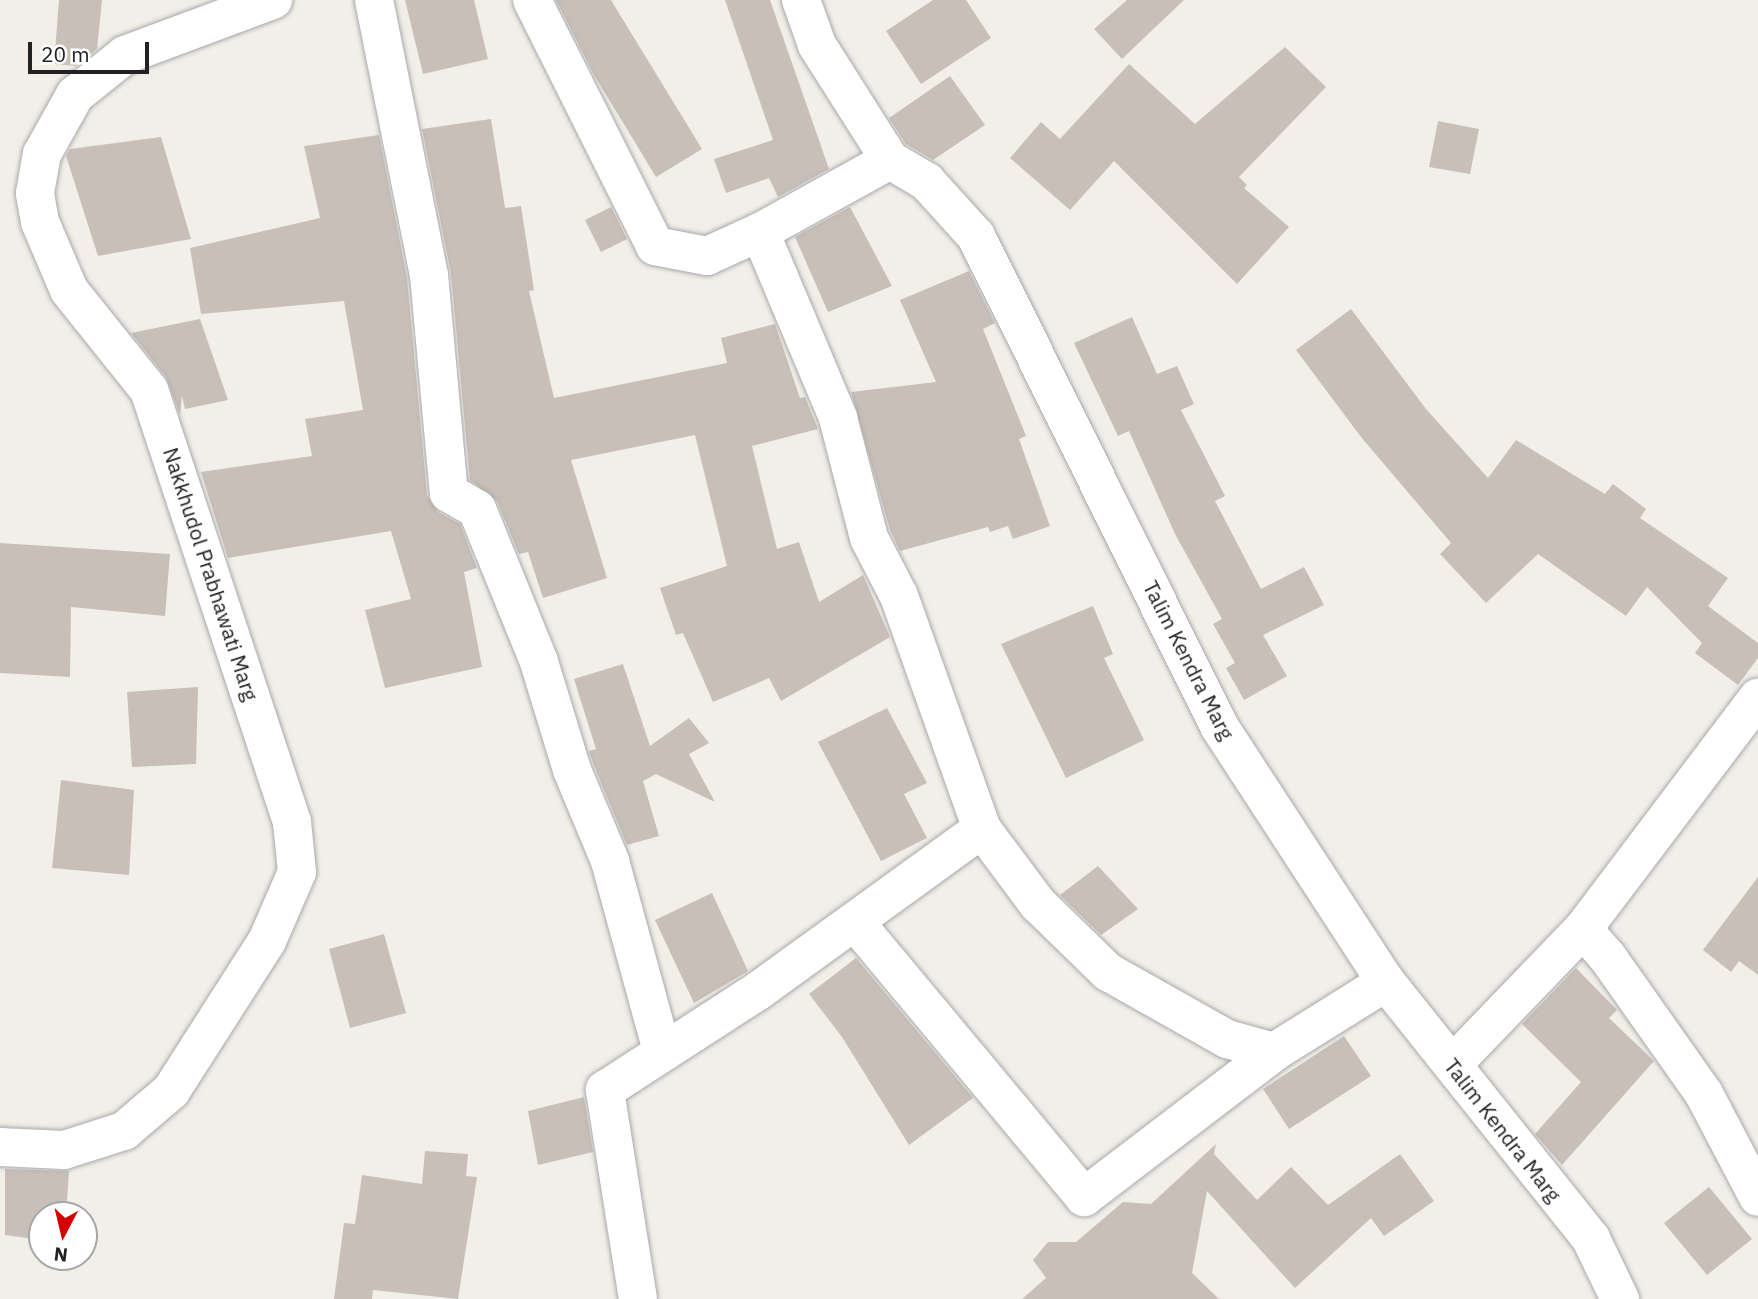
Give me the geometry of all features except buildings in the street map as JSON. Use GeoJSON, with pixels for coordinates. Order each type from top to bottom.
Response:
{"type":"FeatureCollection","features":[{"type":"Feature","properties":{"kind":"street","name":"Nakkhudol Prabhawati Marg"},"geometry":{"type":"LineString","coordinates":[[0,1147],[64,1150],[124,1130],[171,1091],[267,941],[298,873],[292,822],[149,390],[69,290],[40,222],[35,193],[42,154],[75,95],[125,55],[273,0]]}},
{"type":"Feature","properties":{"kind":"street"},"geometry":{"type":"LineString","coordinates":[[374,0],[429,275],[449,493],[477,509],[539,662],[572,770],[610,861],[662,1051]]}},
{"type":"Feature","properties":{"kind":"street"},"geometry":{"type":"LineString","coordinates":[[532,0],[655,246],[707,256],[760,232],[890,160]]}},
{"type":"Feature","properties":{"kind":"street","name":"Talim Kendra Marg"},"geometry":{"type":"LineString","coordinates":[[801,0],[817,45],[890,160],[927,182],[976,236],[1219,726],[1386,982],[1591,1240],[1620,1299]]}},
{"type":"Feature","properties":{"kind":"street"},"geometry":{"type":"LineString","coordinates":[[760,232],[838,418],[869,538],[899,596],[982,829],[1038,904],[1108,972],[1227,1039],[1274,1052]]}},
{"type":"Feature","properties":{"kind":"street"},"geometry":{"type":"LineString","coordinates":[[1452,1065],[1583,929],[1758,698]]}},
{"type":"Feature","properties":{"kind":"street"},"geometry":{"type":"LineString","coordinates":[[638,1299],[605,1090],[855,922],[982,829]]}},
{"type":"Feature","properties":{"kind":"street"},"geometry":{"type":"LineString","coordinates":[[855,922],[1084,1197],[1274,1052],[1386,982]]}},
{"type":"Feature","properties":{"kind":"street"},"geometry":{"type":"LineString","coordinates":[[1583,929],[1606,954],[1704,1094],[1758,1197]]}}]}
